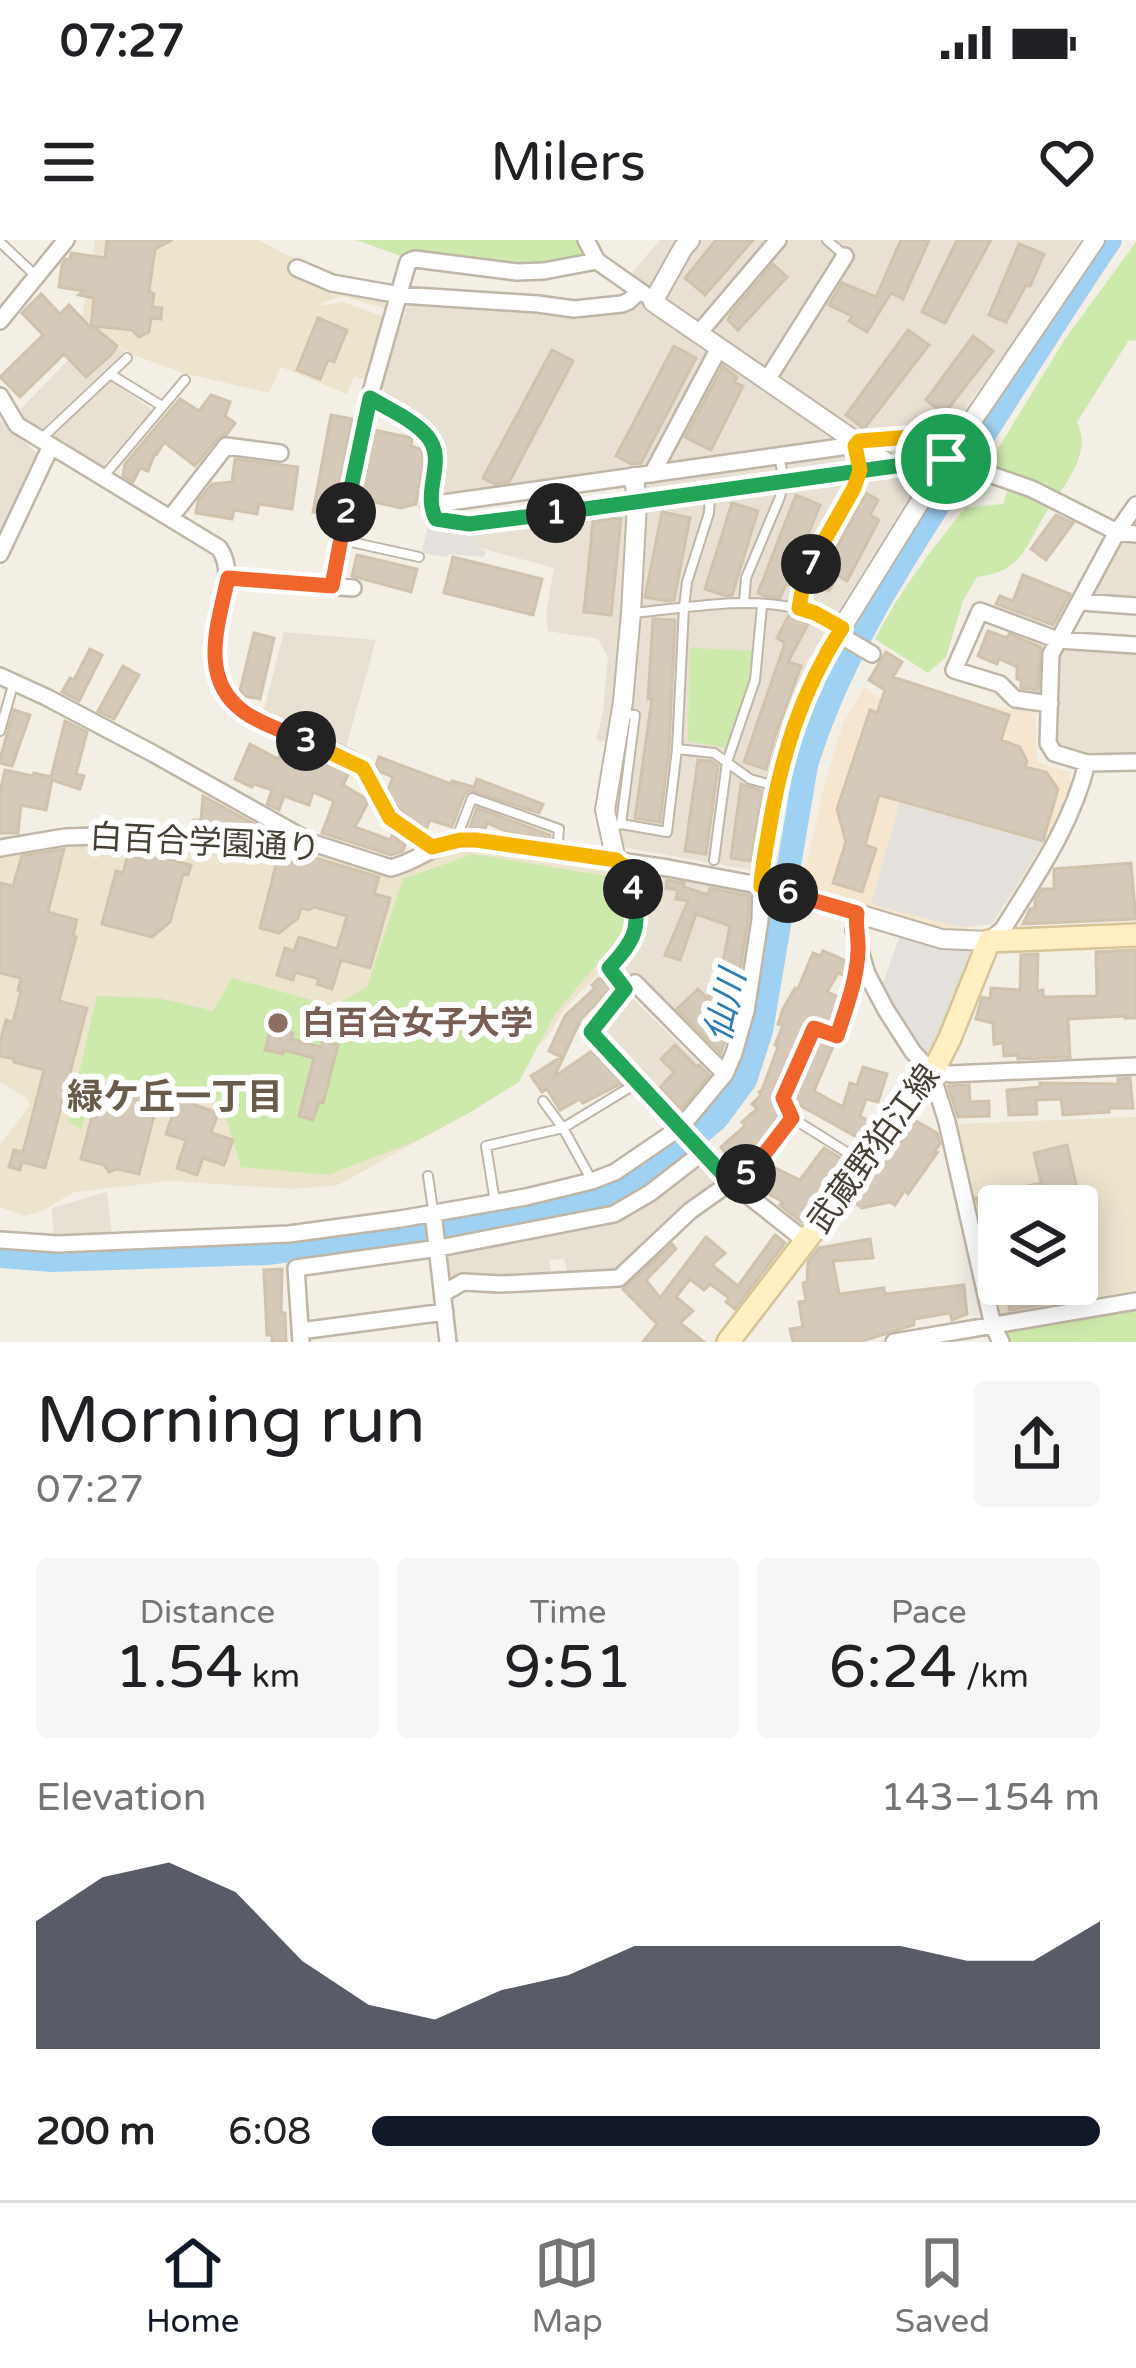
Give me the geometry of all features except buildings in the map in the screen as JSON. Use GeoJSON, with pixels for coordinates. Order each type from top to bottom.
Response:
{"type":"FeatureCollection","features":[{"type":"Feature","properties":{"kind":"main road"},"geometry":{"type":"LineString","coordinates":[[989,941],[1136,934]]}},
{"type":"Feature","properties":{"kind":"main road","name":"武蔵野狛江線"},"geometry":{"type":"LineString","coordinates":[[728,1342],[933,1073],[989,941]]}},
{"type":"Feature","properties":{"kind":"street"},"geometry":{"type":"LineString","coordinates":[[2,314],[67,240]]}},
{"type":"Feature","properties":{"kind":"street"},"geometry":{"type":"LineString","coordinates":[[297,268],[332,284],[400,295],[574,309],[622,304],[646,296],[690,240]]}},
{"type":"Feature","properties":{"kind":"street"},"geometry":{"type":"LineString","coordinates":[[699,334],[778,240]]}},
{"type":"Feature","properties":{"kind":"street"},"geometry":{"type":"LineString","coordinates":[[0,1240],[58,1244],[289,1234],[434,1217],[592,1181],[615,1172],[682,1129],[725,1074],[734,1054],[746,1011],[776,787],[804,698],[823,658],[951,461],[964,433],[1095,240]]}},
{"type":"Feature","properties":{"kind":"street"},"geometry":{"type":"LineString","coordinates":[[332,586],[370,398],[412,260],[544,272],[593,249],[646,296],[890,465]]}},
{"type":"Feature","properties":{"kind":"street"},"geometry":{"type":"LineString","coordinates":[[767,380],[845,256]]}},
{"type":"Feature","properties":{"kind":"street"},"geometry":{"type":"LineString","coordinates":[[625,989],[609,968],[630,945],[637,928],[636,912],[629,871],[616,860],[615,826],[605,810],[621,713],[637,503],[643,475],[719,348]]}},
{"type":"Feature","properties":{"kind":"street"},"geometry":{"type":"LineString","coordinates":[[0,396],[17,425],[219,548],[228,578],[213,646],[216,675],[227,695],[245,713],[363,768],[390,818],[432,847]]}},
{"type":"Feature","properties":{"kind":"street"},"geometry":{"type":"LineString","coordinates":[[370,398],[426,434],[436,452],[429,506],[436,519],[469,524],[890,465],[951,461],[1032,489],[1117,532],[1136,534]]}},
{"type":"Feature","properties":{"kind":"street"},"geometry":{"type":"LineString","coordinates":[[429,506],[857,443],[964,433]]}},
{"type":"Feature","properties":{"kind":"street"},"geometry":{"type":"LineString","coordinates":[[0,554],[46,443]]}},
{"type":"Feature","properties":{"kind":"street"},"geometry":{"type":"LineString","coordinates":[[170,517],[226,446],[280,453]]}},
{"type":"Feature","properties":{"kind":"street"},"geometry":{"type":"LineString","coordinates":[[706,466],[710,491]]}},
{"type":"Feature","properties":{"kind":"street"},"geometry":{"type":"LineString","coordinates":[[1136,505],[1051,655],[1049,748],[1087,763],[1136,762]]}},
{"type":"Feature","properties":{"kind":"street"},"geometry":{"type":"LineString","coordinates":[[228,578],[353,588]]}},
{"type":"Feature","properties":{"kind":"street"},"geometry":{"type":"LineString","coordinates":[[1081,602],[1136,606]]}},
{"type":"Feature","properties":{"kind":"street"},"geometry":{"type":"LineString","coordinates":[[1050,704],[1015,699],[1000,684],[954,670],[980,611],[1058,640],[1136,646]]}},
{"type":"Feature","properties":{"kind":"street"},"geometry":{"type":"LineString","coordinates":[[842,634],[873,655]]}},
{"type":"Feature","properties":{"kind":"street"},"geometry":{"type":"LineString","coordinates":[[7,680],[154,754],[310,842]]}},
{"type":"Feature","properties":{"kind":"street"},"geometry":{"type":"LineString","coordinates":[[765,886],[942,939],[989,941],[1003,929],[1060,835],[1087,763]]}},
{"type":"Feature","properties":{"kind":"street","name":"白百合学園通り"},"geometry":{"type":"LineString","coordinates":[[0,848],[64,837],[128,835],[310,842],[391,868],[432,847],[460,840],[765,886]]}},
{"type":"Feature","properties":{"kind":"street"},"geometry":{"type":"LineString","coordinates":[[857,913],[854,930],[867,974],[913,1052],[933,1073],[997,1334]]}},
{"type":"Feature","properties":{"kind":"street"},"geometry":{"type":"LineString","coordinates":[[725,1074],[635,982],[591,1032],[731,1183],[807,1242]]}},
{"type":"Feature","properties":{"kind":"street"},"geometry":{"type":"LineString","coordinates":[[933,1073],[1136,1066]]}},
{"type":"Feature","properties":{"kind":"street"},"geometry":{"type":"LineString","coordinates":[[445,1312],[300,1336],[296,1268],[614,1214],[704,1152]]}},
{"type":"Feature","properties":{"kind":"street"},"geometry":{"type":"LineString","coordinates":[[444,1293],[463,1282],[620,1278],[689,1211],[731,1183]]}},
{"type":"Feature","properties":{"kind":"street"},"geometry":{"type":"LineString","coordinates":[[434,1217],[448,1341]]}},
{"type":"Feature","properties":{"kind":"street"},"geometry":{"type":"LineString","coordinates":[[895,1342],[997,1334],[1136,1301]]}},
{"type":"Feature","properties":{"kind":"lane"},"geometry":{"type":"LineString","coordinates":[[827,240],[845,256]]}},
{"type":"Feature","properties":{"kind":"lane"},"geometry":{"type":"LineString","coordinates":[[0,242],[37,277]]}},
{"type":"Feature","properties":{"kind":"lane"},"geometry":{"type":"LineString","coordinates":[[46,443],[127,358]]}},
{"type":"Feature","properties":{"kind":"lane"},"geometry":{"type":"LineString","coordinates":[[110,374],[162,406]]}},
{"type":"Feature","properties":{"kind":"lane"},"geometry":{"type":"LineString","coordinates":[[103,477],[185,380]]}},
{"type":"Feature","properties":{"kind":"lane"},"geometry":{"type":"LineString","coordinates":[[799,608],[805,574],[854,488],[860,470],[857,443]]}},
{"type":"Feature","properties":{"kind":"lane"},"geometry":{"type":"LineString","coordinates":[[744,603],[746,578],[784,481],[779,456]]}},
{"type":"Feature","properties":{"kind":"lane"},"geometry":{"type":"LineString","coordinates":[[615,826],[667,832],[687,582],[709,513],[710,491]]}},
{"type":"Feature","properties":{"kind":"lane"},"geometry":{"type":"LineString","coordinates":[[340,540],[419,557]]}},
{"type":"Feature","properties":{"kind":"lane"},"geometry":{"type":"LineString","coordinates":[[631,613],[744,603],[799,608],[815,613],[842,634]]}},
{"type":"Feature","properties":{"kind":"lane"},"geometry":{"type":"LineString","coordinates":[[714,860],[727,761],[755,680],[762,606]]}},
{"type":"Feature","properties":{"kind":"lane"},"geometry":{"type":"LineString","coordinates":[[0,730],[7,680]]}},
{"type":"Feature","properties":{"kind":"lane"},"geometry":{"type":"LineString","coordinates":[[677,749],[714,753],[750,779],[776,787]]}},
{"type":"Feature","properties":{"kind":"lane"},"geometry":{"type":"LineString","coordinates":[[460,840],[472,798],[559,830],[557,853]]}},
{"type":"Feature","properties":{"kind":"lane"},"geometry":{"type":"LineString","coordinates":[[859,947],[852,992],[837,1036],[814,1028],[783,1098],[792,1118],[866,1164]]}},
{"type":"Feature","properties":{"kind":"lane"},"geometry":{"type":"LineString","coordinates":[[495,1202],[486,1146],[563,1128],[638,1083]]}},
{"type":"Feature","properties":{"kind":"lane"},"geometry":{"type":"LineString","coordinates":[[543,1101],[592,1181]]}},
{"type":"Feature","properties":{"kind":"lane"},"geometry":{"type":"LineString","coordinates":[[731,1183],[753,1169],[792,1118]]}},
{"type":"Feature","properties":{"kind":"lane"},"geometry":{"type":"LineString","coordinates":[[428,1176],[434,1217]]}},
{"type":"Feature","properties":{"kind":"shaded area"},"geometry":{"type":"Polygon","coordinates":[[[95,240],[258,240],[334,279],[397,290],[391,310],[342,296],[315,306],[343,302],[390,319],[367,381],[354,376],[347,394],[281,367],[269,393],[183,373],[134,355],[81,322],[95,240]]]}},
{"type":"Feature","properties":{"kind":"shaded area"},"geometry":{"type":"Polygon","coordinates":[[[660,240],[1080,240],[956,421],[808,660],[782,726],[751,870],[623,847],[614,796],[624,745],[596,740],[608,657],[598,639],[548,631],[546,613],[554,568],[473,546],[480,532],[648,507],[638,473],[449,498],[437,484],[442,451],[435,432],[395,406],[380,384],[416,292],[575,304],[626,299],[633,271],[660,240]]]}},
{"type":"Feature","properties":{"kind":"shaded area"},"geometry":{"type":"Polygon","coordinates":[[[95,332],[125,351],[36,435],[16,414],[95,332]]]}},
{"type":"Feature","properties":{"kind":"shaded area"},"geometry":{"type":"Polygon","coordinates":[[[109,379],[152,410],[99,471],[48,439],[109,379]]]}},
{"type":"Feature","properties":{"kind":"shaded area"},"geometry":{"type":"Polygon","coordinates":[[[0,420],[37,453],[0,539],[0,420]]]}},
{"type":"Feature","properties":{"kind":"shaded area"},"geometry":{"type":"Polygon","coordinates":[[[428,525],[480,532],[473,546],[486,551],[484,557],[422,553],[428,525]]]}},
{"type":"Feature","properties":{"kind":"shaded area"},"geometry":{"type":"Polygon","coordinates":[[[1123,537],[1136,537],[1136,602],[1089,596],[1123,537]]]}},
{"type":"Feature","properties":{"kind":"shaded area"},"geometry":{"type":"Polygon","coordinates":[[[284,632],[376,640],[344,754],[262,717],[284,632]]]}},
{"type":"Feature","properties":{"kind":"shaded area"},"geometry":{"type":"Polygon","coordinates":[[[1061,644],[1136,650],[1136,758],[1080,759],[1055,750],[1055,654],[1061,644]]]}},
{"type":"Feature","properties":{"kind":"shaded area"},"geometry":{"type":"Polygon","coordinates":[[[903,679],[989,706],[1035,712],[1037,762],[1069,772],[1072,785],[1046,843],[992,924],[954,931],[809,894],[804,878],[843,724],[864,688],[888,703],[903,679]]]}},
{"type":"Feature","properties":{"kind":"shaded area"},"geometry":{"type":"Polygon","coordinates":[[[900,803],[1043,843],[992,924],[961,927],[871,904],[900,803]]]}},
{"type":"Feature","properties":{"kind":"shaded area","name":"白百合女子大学"},"geometry":{"type":"Polygon","coordinates":[[[123,840],[320,851],[393,877],[472,847],[624,871],[632,928],[628,942],[564,1010],[548,1036],[445,1126],[338,1185],[294,1189],[170,1181],[74,1192],[25,1216],[0,1207],[0,1144],[30,1105],[27,1098],[0,1082],[0,852],[62,842],[123,840]]]}},
{"type":"Feature","properties":{"kind":"shaded area"},"geometry":{"type":"Polygon","coordinates":[[[629,866],[754,890],[744,985],[718,1068],[615,970],[629,866]]]}},
{"type":"Feature","properties":{"kind":"shaded area"},"geometry":{"type":"Polygon","coordinates":[[[900,934],[970,945],[977,952],[929,1057],[882,987],[900,934]]]}},
{"type":"Feature","properties":{"kind":"shaded area"},"geometry":{"type":"Polygon","coordinates":[[[630,996],[714,1078],[676,1123],[599,1031],[630,996]]]}},
{"type":"Feature","properties":{"kind":"shaded area"},"geometry":{"type":"Polygon","coordinates":[[[1136,1117],[1136,1296],[1098,1302],[1098,1185],[978,1185],[978,1231],[953,1124],[1136,1117]]]}},
{"type":"Feature","properties":{"kind":"shaded area"},"geometry":{"type":"Polygon","coordinates":[[[704,1162],[724,1182],[615,1278],[571,1284],[564,1259],[549,1260],[553,1286],[449,1286],[442,1254],[615,1216],[704,1162]]]}},
{"type":"Feature","properties":{"kind":"shaded area"},"geometry":{"type":"Polygon","coordinates":[[[107,1192],[112,1235],[54,1240],[52,1208],[107,1192]]]}},
{"type":"Feature","properties":{"kind":"shaded area"},"geometry":{"type":"Polygon","coordinates":[[[995,1305],[1077,1305],[998,1317],[995,1305]]]}},
{"type":"Feature","properties":{"kind":"green space"},"geometry":{"type":"Polygon","coordinates":[[[356,240],[586,240],[594,254],[544,271],[412,260],[356,240]]]}},
{"type":"Feature","properties":{"kind":"green space"},"geometry":{"type":"Polygon","coordinates":[[[1136,242],[1136,341],[1129,340],[1077,422],[1081,447],[1073,472],[1019,558],[995,574],[977,577],[963,601],[946,657],[928,673],[875,639],[917,571],[965,508],[1003,504],[1013,475],[988,465],[1065,339],[1136,242]]]}},
{"type":"Feature","properties":{"kind":"green space"},"geometry":{"type":"Polygon","coordinates":[[[690,648],[756,651],[756,669],[728,748],[688,741],[690,648]]]}},
{"type":"Feature","properties":{"kind":"green space"},"geometry":{"type":"Polygon","coordinates":[[[473,854],[619,878],[625,931],[555,1014],[519,1082],[416,1141],[328,1175],[241,1167],[222,1104],[182,1091],[105,1078],[95,1087],[81,1129],[68,1121],[97,996],[159,998],[213,1011],[232,978],[333,1006],[367,987],[403,879],[473,854]]]}},
{"type":"Feature","properties":{"kind":"green space"},"geometry":{"type":"Polygon","coordinates":[[[1136,1309],[1136,1342],[1005,1342],[999,1329],[1136,1309]]]}},
{"type":"Feature","properties":{"kind":"waterway","name":"仙川"},"geometry":{"type":"LineString","coordinates":[[0,1256],[52,1260],[267,1253],[419,1233],[555,1208],[609,1194],[671,1157],[717,1118],[745,1080],[761,1031],[806,765],[839,679],[905,557],[1110,240]]}},
{"type":"Feature","properties":{"kind":"place","name":"白百合女子大学"},"geometry":{"type":"Point","coordinates":[278,1023]}},
{"type":"Feature","properties":{"kind":"district","name":"緑ケ丘一丁目"},"geometry":{"type":"Point","coordinates":[175,1097]}},
{"type":"Feature","properties":{"kind":"route"},"geometry":{"type":"LineString","coordinates":[[946,459],[860,470],[637,503],[469,524],[436,519],[429,506],[436,452],[426,434],[370,398],[332,586],[228,578],[213,646],[216,675],[245,713],[363,768],[390,818],[432,847],[476,840],[616,860],[629,871],[637,928],[630,945],[609,968],[625,989],[591,1032],[731,1183],[753,1169],[792,1118],[783,1098],[814,1028],[837,1036],[852,992],[859,947],[854,930],[857,913],[761,886],[788,740],[823,658],[842,628],[799,608],[805,574],[854,488],[860,470],[855,446],[859,441],[964,433],[946,459]]}}]}
